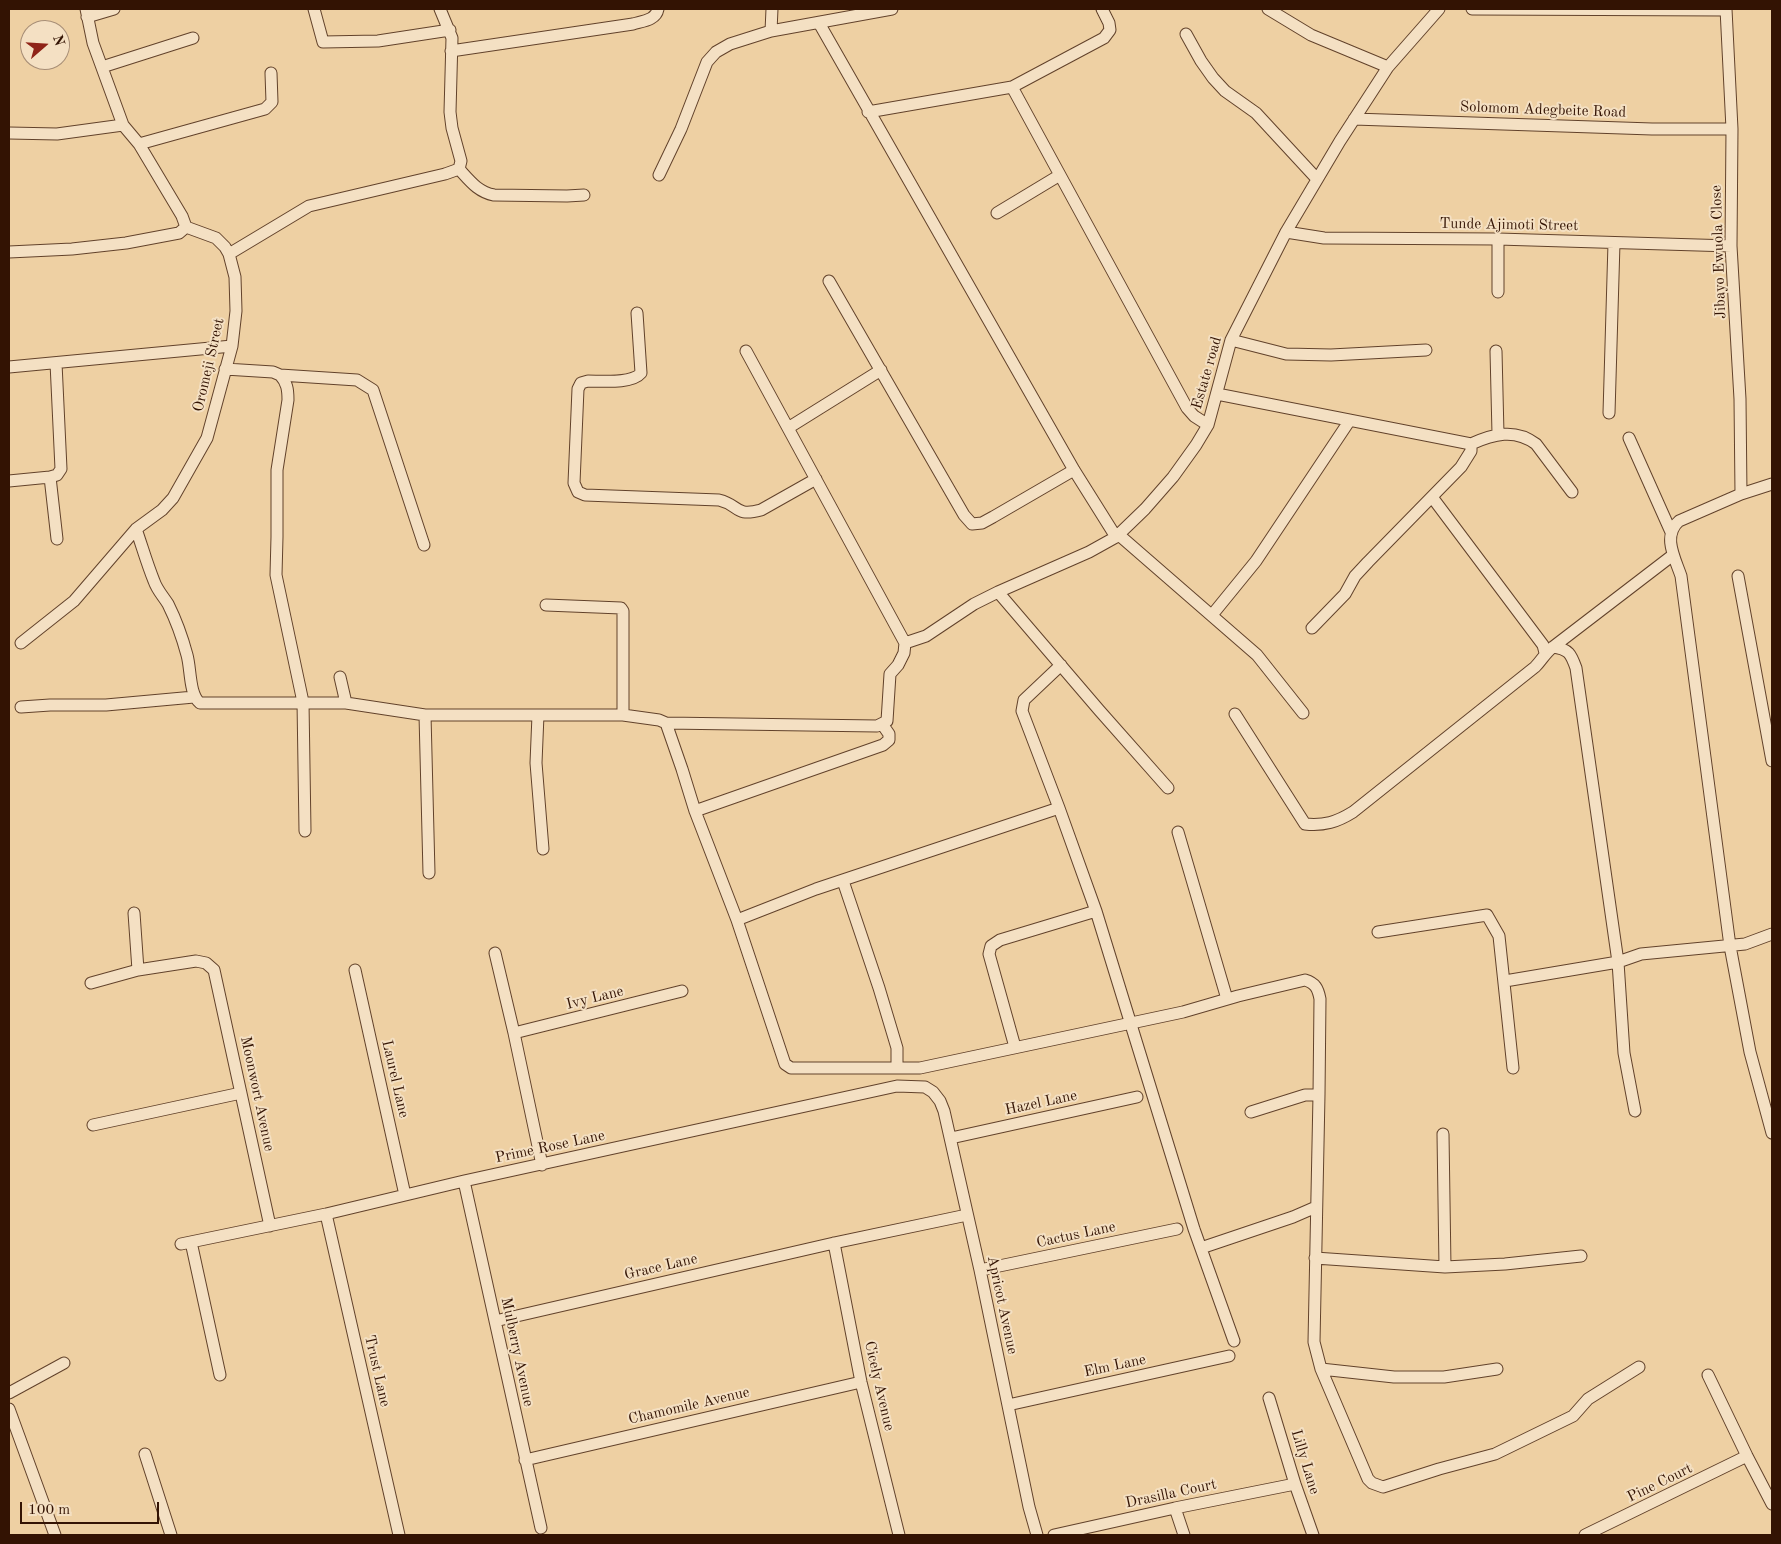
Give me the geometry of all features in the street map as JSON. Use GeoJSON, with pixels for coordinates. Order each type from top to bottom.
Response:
{"type":"FeatureCollection","features":[{"type":"Feature","properties":{"kind":"street"},"geometry":{"type":"LineString","coordinates":[[9,252],[72,249],[126,243],[180,233],[186,226],[182,216],[139,144],[123,125],[93,43],[86,13],[114,9]]}},
{"type":"Feature","properties":{"kind":"street"},"geometry":{"type":"LineString","coordinates":[[314,9],[323,42],[378,41],[450,30]]}},
{"type":"Feature","properties":{"kind":"street"},"geometry":{"type":"LineString","coordinates":[[440,9],[452,38],[450,112],[452,128],[461,161],[459,169]]}},
{"type":"Feature","properties":{"kind":"street"},"geometry":{"type":"LineString","coordinates":[[451,51],[634,24],[654,17],[658,9]]}},
{"type":"Feature","properties":{"kind":"street"},"geometry":{"type":"LineString","coordinates":[[771,31],[772,9]]}},
{"type":"Feature","properties":{"kind":"street"},"geometry":{"type":"LineString","coordinates":[[658,175],[681,129],[707,62],[716,52],[730,44],[771,31],[892,9]]}},
{"type":"Feature","properties":{"kind":"street"},"geometry":{"type":"LineString","coordinates":[[868,112],[1012,87],[1104,38],[1110,30],[1109,23],[1102,9]]}},
{"type":"Feature","properties":{"kind":"street"},"geometry":{"type":"LineString","coordinates":[[1268,9],[1311,35],[1388,67]]}},
{"type":"Feature","properties":{"kind":"street","name":"Estate road"},"geometry":{"type":"LineString","coordinates":[[905,643],[926,636],[974,604],[1089,552],[1117,536],[1145,509],[1173,477],[1208,425],[1231,340],[1286,232],[1354,118],[1388,67],[1439,9]]}},
{"type":"Feature","properties":{"kind":"street"},"geometry":{"type":"LineString","coordinates":[[1472,9],[1726,9]]}},
{"type":"Feature","properties":{"kind":"street","name":"Jibayo Ewuola Close"},"geometry":{"type":"LineString","coordinates":[[1726,9],[1732,128],[1731,246],[1740,400],[1741,494]]}},
{"type":"Feature","properties":{"kind":"street"},"geometry":{"type":"LineString","coordinates":[[819,23],[868,112],[1074,470],[1117,536],[1257,654],[1303,713]]}},
{"type":"Feature","properties":{"kind":"street"},"geometry":{"type":"LineString","coordinates":[[1186,34],[1200,61],[1213,78],[1225,91],[1256,114],[1317,179]]}},
{"type":"Feature","properties":{"kind":"street"},"geometry":{"type":"LineString","coordinates":[[102,67],[193,38]]}},
{"type":"Feature","properties":{"kind":"street"},"geometry":{"type":"LineString","coordinates":[[139,144],[265,108],[272,102],[271,73]]}},
{"type":"Feature","properties":{"kind":"street"},"geometry":{"type":"LineString","coordinates":[[1012,87],[1188,408],[1194,416],[1208,425]]}},
{"type":"Feature","properties":{"kind":"street","name":"Solomom Adegbeite Road"},"geometry":{"type":"LineString","coordinates":[[1354,118],[1652,129],[1732,128]]}},
{"type":"Feature","properties":{"kind":"street"},"geometry":{"type":"LineString","coordinates":[[9,133],[57,134],[123,125]]}},
{"type":"Feature","properties":{"kind":"street"},"geometry":{"type":"LineString","coordinates":[[459,169],[484,193],[494,195],[584,195]]}},
{"type":"Feature","properties":{"kind":"street"},"geometry":{"type":"LineString","coordinates":[[229,254],[309,206],[445,174],[459,169]]}},
{"type":"Feature","properties":{"kind":"street"},"geometry":{"type":"LineString","coordinates":[[997,213],[1060,175]]}},
{"type":"Feature","properties":{"kind":"street","name":"Oromeji Street"},"geometry":{"type":"LineString","coordinates":[[21,643],[74,601],[136,529],[162,510],[173,498],[207,438],[232,346],[236,312],[236,276],[229,254],[216,238],[186,226]]}},
{"type":"Feature","properties":{"kind":"street","name":"Tunde Ajimoti Street"},"geometry":{"type":"LineString","coordinates":[[1286,232],[1324,238],[1498,239],[1731,246]]}},
{"type":"Feature","properties":{"kind":"street"},"geometry":{"type":"LineString","coordinates":[[1498,239],[1498,292]]}},
{"type":"Feature","properties":{"kind":"street"},"geometry":{"type":"LineString","coordinates":[[1609,413],[1614,243]]}},
{"type":"Feature","properties":{"kind":"street"},"geometry":{"type":"LineString","coordinates":[[829,280],[964,515],[972,524],[982,523],[1074,470]]}},
{"type":"Feature","properties":{"kind":"street"},"geometry":{"type":"LineString","coordinates":[[637,313],[640,372],[637,377],[630,380],[588,381],[581,383],[578,389],[574,483],[578,492],[584,495],[718,500],[724,501],[741,512],[752,513],[761,510],[816,479]]}},
{"type":"Feature","properties":{"kind":"street"},"geometry":{"type":"LineString","coordinates":[[1231,340],[1286,354],[1330,355],[1426,350]]}},
{"type":"Feature","properties":{"kind":"street"},"geometry":{"type":"LineString","coordinates":[[9,367],[232,346]]}},
{"type":"Feature","properties":{"kind":"street"},"geometry":{"type":"LineString","coordinates":[[136,529],[153,580],[168,604],[186,651],[191,668],[194,697],[200,703],[346,703],[425,715],[623,715],[659,720],[666,723],[877,726],[887,721],[890,674],[898,665],[904,653],[905,643],[746,351]]}},
{"type":"Feature","properties":{"kind":"street"},"geometry":{"type":"LineString","coordinates":[[1496,351],[1498,434]]}},
{"type":"Feature","properties":{"kind":"street"},"geometry":{"type":"LineString","coordinates":[[9,481],[50,477],[56,475],[61,469],[56,364]]}},
{"type":"Feature","properties":{"kind":"street"},"geometry":{"type":"LineString","coordinates":[[225,369],[357,380],[373,390],[424,545]]}},
{"type":"Feature","properties":{"kind":"street"},"geometry":{"type":"LineString","coordinates":[[788,428],[881,370]]}},
{"type":"Feature","properties":{"kind":"street"},"geometry":{"type":"LineString","coordinates":[[280,375],[286,382],[288,400],[277,470],[276,575],[303,702],[305,831]]}},
{"type":"Feature","properties":{"kind":"street"},"geometry":{"type":"LineString","coordinates":[[1217,394],[1471,444],[1498,434],[1529,438],[1536,444],[1572,492]]}},
{"type":"Feature","properties":{"kind":"street"},"geometry":{"type":"LineString","coordinates":[[1212,615],[1256,561],[1350,420]]}},
{"type":"Feature","properties":{"kind":"street"},"geometry":{"type":"LineString","coordinates":[[1629,438],[1671,532]]}},
{"type":"Feature","properties":{"kind":"street"},"geometry":{"type":"LineString","coordinates":[[1312,628],[1346,594],[1355,576],[1468,458],[1471,444]]}},
{"type":"Feature","properties":{"kind":"street"},"geometry":{"type":"LineString","coordinates":[[50,477],[56,539]]}},
{"type":"Feature","properties":{"kind":"street"},"geometry":{"type":"LineString","coordinates":[[1772,484],[1741,494],[1679,521],[1671,532],[1670,540],[1681,576],[1730,946],[1750,1052],[1772,1133]]}},
{"type":"Feature","properties":{"kind":"street"},"geometry":{"type":"LineString","coordinates":[[1432,497],[1543,645],[1549,650],[1564,648],[1571,655],[1576,668],[1618,962],[1624,1053],[1635,1111]]}},
{"type":"Feature","properties":{"kind":"street"},"geometry":{"type":"LineString","coordinates":[[1235,714],[1305,824],[1333,823],[1353,812],[1528,673],[1542,660],[1549,650],[1673,554]]}},
{"type":"Feature","properties":{"kind":"street"},"geometry":{"type":"LineString","coordinates":[[1738,576],[1772,761]]}},
{"type":"Feature","properties":{"kind":"street"},"geometry":{"type":"LineString","coordinates":[[998,592],[1168,788]]}},
{"type":"Feature","properties":{"kind":"street"},"geometry":{"type":"LineString","coordinates":[[546,605],[621,608],[624,611],[623,715]]}},
{"type":"Feature","properties":{"kind":"street"},"geometry":{"type":"LineString","coordinates":[[1061,665],[1024,700],[1022,711],[1096,911],[1201,1248],[1234,1341]]}},
{"type":"Feature","properties":{"kind":"street"},"geometry":{"type":"LineString","coordinates":[[340,677],[346,703]]}},
{"type":"Feature","properties":{"kind":"street"},"geometry":{"type":"LineString","coordinates":[[21,707],[106,705],[194,697]]}},
{"type":"Feature","properties":{"kind":"street"},"geometry":{"type":"LineString","coordinates":[[425,715],[429,873]]}},
{"type":"Feature","properties":{"kind":"street"},"geometry":{"type":"LineString","coordinates":[[538,715],[536,763],[543,848]]}},
{"type":"Feature","properties":{"kind":"street"},"geometry":{"type":"LineString","coordinates":[[666,723],[695,811],[737,920],[785,1064],[791,1068],[920,1068],[1183,1012],[1305,980],[1313,982],[1318,990],[1320,999],[1314,1342],[1321,1369],[1368,1479],[1372,1483],[1384,1487],[1439,1469],[1495,1454],[1573,1416],[1588,1399],[1639,1367]]}},
{"type":"Feature","properties":{"kind":"street"},"geometry":{"type":"LineString","coordinates":[[695,811],[883,745],[888,740],[889,734],[882,724]]}},
{"type":"Feature","properties":{"kind":"street"},"geometry":{"type":"LineString","coordinates":[[737,920],[816,889],[1059,808]]}},
{"type":"Feature","properties":{"kind":"street"},"geometry":{"type":"LineString","coordinates":[[1178,832],[1227,999]]}},
{"type":"Feature","properties":{"kind":"street"},"geometry":{"type":"LineString","coordinates":[[843,880],[897,1048],[897,1068]]}},
{"type":"Feature","properties":{"kind":"street"},"geometry":{"type":"LineString","coordinates":[[1015,1047],[989,954],[992,946],[1000,940],[1096,911]]}},
{"type":"Feature","properties":{"kind":"street"},"geometry":{"type":"LineString","coordinates":[[91,983],[138,970],[134,913]]}},
{"type":"Feature","properties":{"kind":"street"},"geometry":{"type":"LineString","coordinates":[[1378,932],[1487,915],[1499,936],[1513,1068]]}},
{"type":"Feature","properties":{"kind":"street"},"geometry":{"type":"LineString","coordinates":[[1505,981],[1618,962],[1641,954],[1745,944],[1772,934]]}},
{"type":"Feature","properties":{"kind":"street"},"geometry":{"type":"LineString","coordinates":[[495,953],[542,1165]]}},
{"type":"Feature","properties":{"kind":"street","name":"Moonwort Avenue"},"geometry":{"type":"LineString","coordinates":[[138,970],[196,961],[206,963],[214,970],[270,1226]]}},
{"type":"Feature","properties":{"kind":"street","name":"Laurel Lane"},"geometry":{"type":"LineString","coordinates":[[355,970],[406,1194]]}},
{"type":"Feature","properties":{"kind":"street","name":"Ivy Lane"},"geometry":{"type":"LineString","coordinates":[[514,1033],[682,991]]}},
{"type":"Feature","properties":{"kind":"street","name":"Prime Rose Lane"},"geometry":{"type":"LineString","coordinates":[[220,1375],[186,1243],[326,1214],[406,1194],[897,1086],[925,1087]]}},
{"type":"Feature","properties":{"kind":"street","name":"Apricot Avenue"},"geometry":{"type":"LineString","coordinates":[[925,1087],[934,1092],[940,1101],[951,1138],[1029,1507],[1037,1535]]}},
{"type":"Feature","properties":{"kind":"street"},"geometry":{"type":"LineString","coordinates":[[93,1125],[241,1093]]}},
{"type":"Feature","properties":{"kind":"street"},"geometry":{"type":"LineString","coordinates":[[1251,1112],[1305,1095],[1319,1096]]}},
{"type":"Feature","properties":{"kind":"street","name":"Hazel Lane"},"geometry":{"type":"LineString","coordinates":[[951,1138],[1137,1098]]}},
{"type":"Feature","properties":{"kind":"street"},"geometry":{"type":"LineString","coordinates":[[1443,1134],[1445,1267]]}},
{"type":"Feature","properties":{"kind":"street","name":"Mulberry Avenue"},"geometry":{"type":"LineString","coordinates":[[464,1181],[541,1528]]}},
{"type":"Feature","properties":{"kind":"street"},"geometry":{"type":"LineString","coordinates":[[1201,1248],[1293,1217],[1316,1207]]}},
{"type":"Feature","properties":{"kind":"street","name":"Trust Lane"},"geometry":{"type":"LineString","coordinates":[[326,1214],[399,1535]]}},
{"type":"Feature","properties":{"kind":"street","name":"Grace Lane"},"geometry":{"type":"LineString","coordinates":[[495,1321],[834,1243],[967,1215]]}},
{"type":"Feature","properties":{"kind":"street","name":"Cactus Lane"},"geometry":{"type":"LineString","coordinates":[[980,1270],[1177,1229]]}},
{"type":"Feature","properties":{"kind":"street","name":"Cicely Avenue"},"geometry":{"type":"LineString","coordinates":[[834,1243],[861,1382],[899,1535]]}},
{"type":"Feature","properties":{"kind":"street"},"geometry":{"type":"LineString","coordinates":[[1315,1258],[1445,1267],[1505,1264],[1582,1256]]}},
{"type":"Feature","properties":{"kind":"street","name":"Elm Lane"},"geometry":{"type":"LineString","coordinates":[[1008,1405],[1229,1356]]}},
{"type":"Feature","properties":{"kind":"street"},"geometry":{"type":"LineString","coordinates":[[9,1393],[64,1363]]}},
{"type":"Feature","properties":{"kind":"street"},"geometry":{"type":"LineString","coordinates":[[1321,1369],[1394,1377],[1444,1377],[1498,1369]]}},
{"type":"Feature","properties":{"kind":"street"},"geometry":{"type":"LineString","coordinates":[[1708,1375],[1772,1504]]}},
{"type":"Feature","properties":{"kind":"street","name":"Chamomile Avenue"},"geometry":{"type":"LineString","coordinates":[[525,1460],[861,1382]]}},
{"type":"Feature","properties":{"kind":"street","name":"Lilly Lane"},"geometry":{"type":"LineString","coordinates":[[1269,1398],[1295,1484],[1313,1535]]}},
{"type":"Feature","properties":{"kind":"street"},"geometry":{"type":"LineString","coordinates":[[9,1409],[55,1535]]}},
{"type":"Feature","properties":{"kind":"street"},"geometry":{"type":"LineString","coordinates":[[145,1454],[171,1535]]}},
{"type":"Feature","properties":{"kind":"street","name":"Pine Court"},"geometry":{"type":"LineString","coordinates":[[1585,1535],[1747,1456]]}},
{"type":"Feature","properties":{"kind":"street","name":"Drasilla Court"},"geometry":{"type":"LineString","coordinates":[[1054,1535],[1295,1484]]}},
{"type":"Feature","properties":{"kind":"street"},"geometry":{"type":"LineString","coordinates":[[1175,1508],[1184,1535]]}}]}
